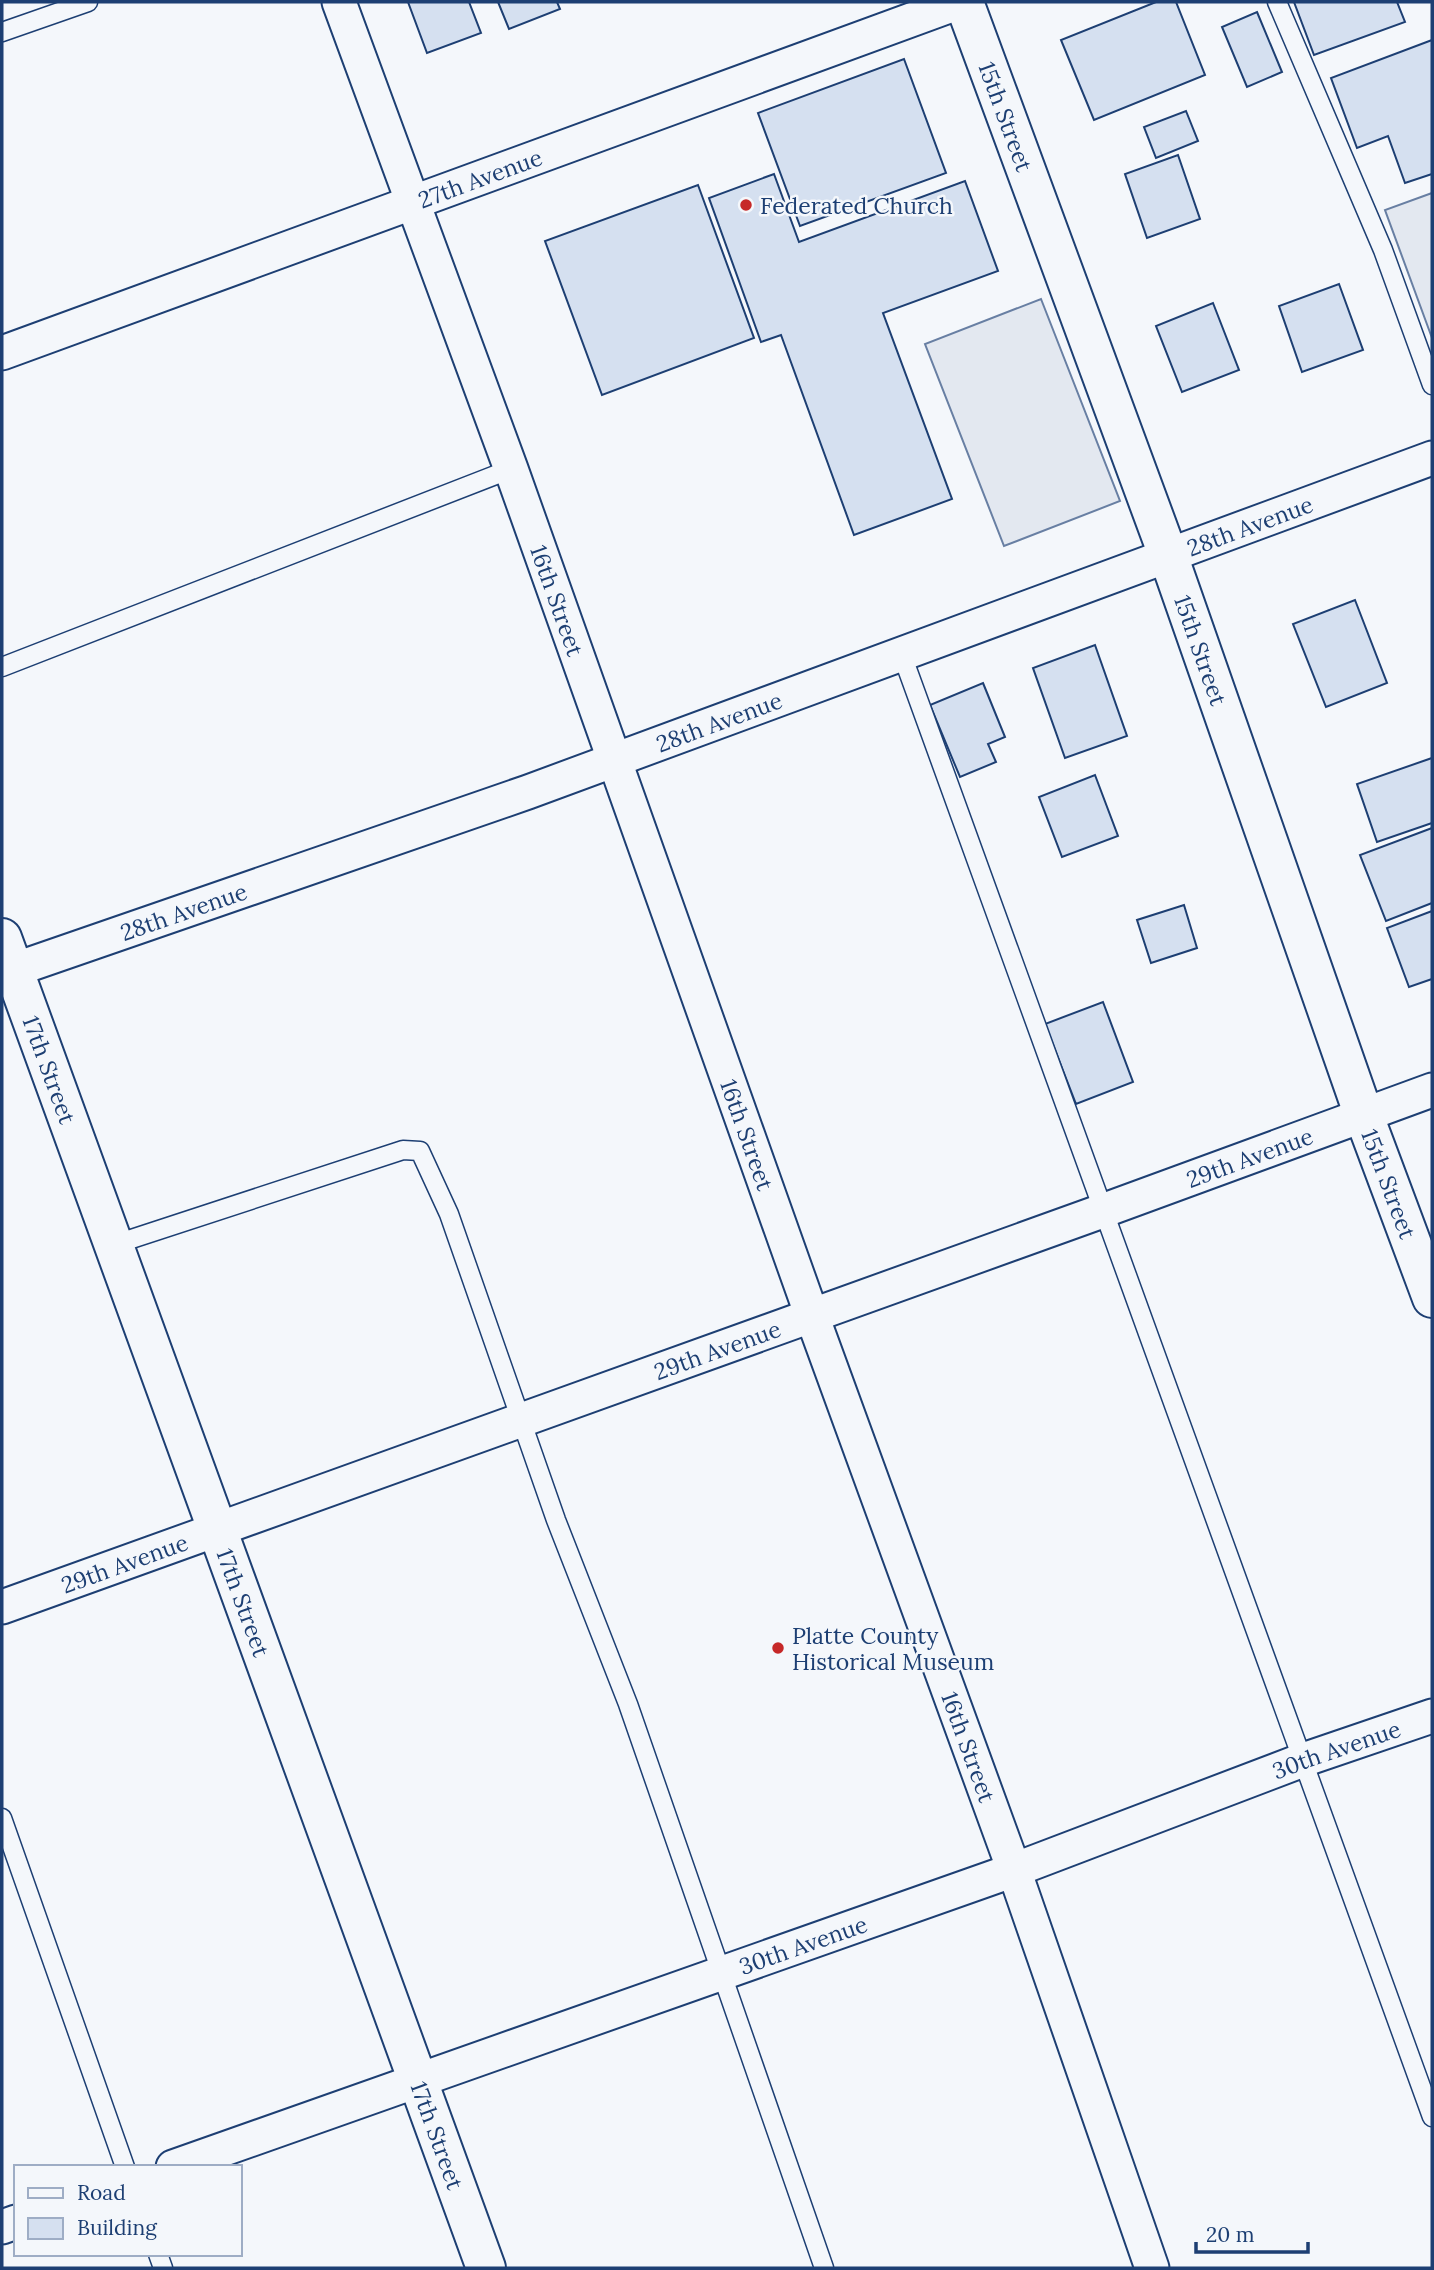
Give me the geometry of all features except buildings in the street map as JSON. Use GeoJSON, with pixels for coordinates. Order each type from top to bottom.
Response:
{"type":"FeatureCollection","features":[{"type":"Feature","properties":{"kind":"street","name":"16th Street"},"geometry":{"type":"LineString","coordinates":[[339,2],[511,469],[812,1316],[1014,1870],[1152,2268]]}},
{"type":"Feature","properties":{"kind":"street","name":"27th Avenue"},"geometry":{"type":"LineString","coordinates":[[2,353],[962,2]]}},
{"type":"Feature","properties":{"kind":"street","name":"15th Street"},"geometry":{"type":"LineString","coordinates":[[962,2],[1168,555],[1364,1116],[1432,1298]]}},
{"type":"Feature","properties":{"kind":"street","name":"28th Avenue"},"geometry":{"type":"LineString","coordinates":[[6,961],[528,792],[1432,458]]}},
{"type":"Feature","properties":{"kind":"street","name":"17th Street"},"geometry":{"type":"LineString","coordinates":[[6,961],[113,1245],[486,2268]]}},
{"type":"Feature","properties":{"kind":"street","name":"29th Avenue"},"geometry":{"type":"LineString","coordinates":[[2,1607],[1432,1090]]}},
{"type":"Feature","properties":{"kind":"street","name":"30th Avenue"},"geometry":{"type":"LineString","coordinates":[[179,2165],[1014,1870],[1303,1760],[1432,1716]]}},
{"type":"Feature","properties":{"kind":"lane"},"geometry":{"type":"LineString","coordinates":[[2,32],[88,2]]}},
{"type":"Feature","properties":{"kind":"lane"},"geometry":{"type":"LineString","coordinates":[[1277,2],[1383,250],[1432,385]]}},
{"type":"Feature","properties":{"kind":"lane"},"geometry":{"type":"LineString","coordinates":[[2,667],[511,469]]}},
{"type":"Feature","properties":{"kind":"lane"},"geometry":{"type":"LineString","coordinates":[[901,652],[1432,2117]]}},
{"type":"Feature","properties":{"kind":"lane"},"geometry":{"type":"LineString","coordinates":[[113,1245],[403,1150],[420,1151],[449,1214],[556,1520],[628,1704],[824,2268]]}},
{"type":"Feature","properties":{"kind":"lane"},"geometry":{"type":"LineString","coordinates":[[2,1818],[124,2165]]}},
{"type":"Feature","properties":{"kind":"shaded area"},"geometry":{"type":"Polygon","coordinates":[[[1432,193],[1432,338],[1385,210],[1432,193]]]}},
{"type":"Feature","properties":{"kind":"shaded area"},"geometry":{"type":"Polygon","coordinates":[[[1041,299],[1120,501],[1004,546],[925,344],[1041,299]]]}},
{"type":"Feature","properties":{"kind":"place","name":"Federated Church"},"geometry":{"type":"Point","coordinates":[746,205]}},
{"type":"Feature","properties":{"kind":"place","name":"Platte County Historical Museum"},"geometry":{"type":"Point","coordinates":[778,1648]}}]}
